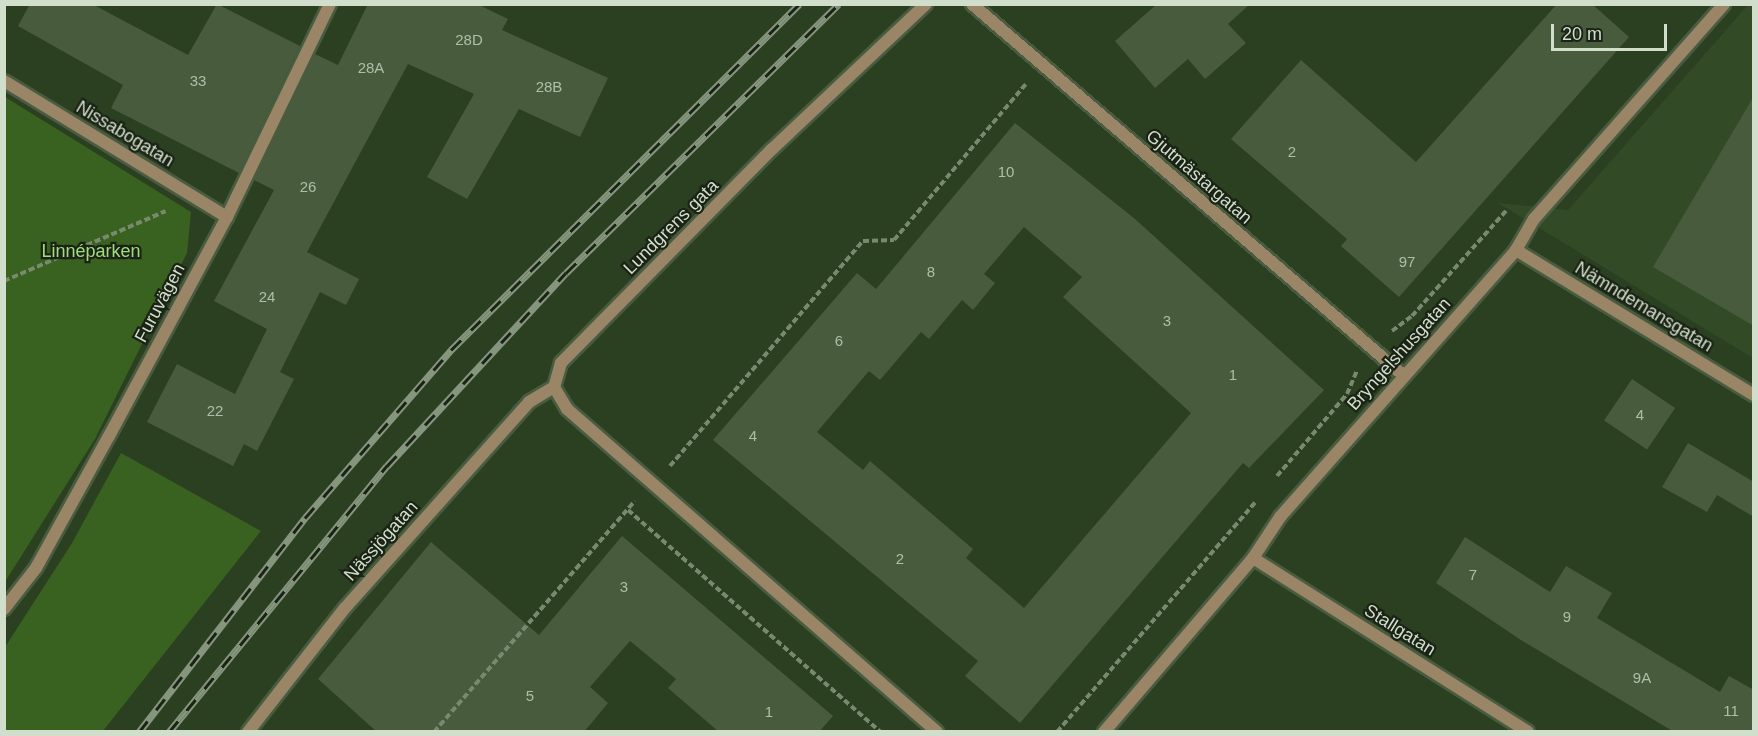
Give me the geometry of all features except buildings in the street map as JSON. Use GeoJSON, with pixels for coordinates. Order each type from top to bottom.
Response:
{"type":"FeatureCollection","features":[{"type":"Feature","properties":{"kind":"street","name":"Furuvägen"},"geometry":{"type":"LineString","coordinates":[[4,609],[36,568],[227,218],[330,4]]}},
{"type":"Feature","properties":{"kind":"street","name":"Lundgrens gata"},"geometry":{"type":"LineString","coordinates":[[554,387],[561,363],[772,149],[926,4]]}},
{"type":"Feature","properties":{"kind":"street","name":"Gjutmästargatan"},"geometry":{"type":"LineString","coordinates":[[972,4],[1403,375]]}},
{"type":"Feature","properties":{"kind":"street","name":"Bryngelshusgatan"},"geometry":{"type":"LineString","coordinates":[[1104,732],[1253,558],[1280,518],[1403,375],[1516,250],[1534,219],[1724,4]]}},
{"type":"Feature","properties":{"kind":"street","name":"Nissabogatan"},"geometry":{"type":"LineString","coordinates":[[4,81],[227,218]]}},
{"type":"Feature","properties":{"kind":"street","name":"Nämndemansgatan"},"geometry":{"type":"LineString","coordinates":[[1516,250],[1754,395]]}},
{"type":"Feature","properties":{"kind":"street"},"geometry":{"type":"LineString","coordinates":[[554,387],[567,409],[937,732]]}},
{"type":"Feature","properties":{"kind":"street","name":"Nässjögatan"},"geometry":{"type":"LineString","coordinates":[[249,732],[345,608],[529,402],[554,387]]}},
{"type":"Feature","properties":{"kind":"street","name":"Stallgatan"},"geometry":{"type":"LineString","coordinates":[[1253,558],[1528,732]]}},
{"type":"Feature","properties":{"kind":"path"},"geometry":{"type":"LineString","coordinates":[[434,732],[651,483],[685,453],[863,241],[894,240],[1041,64]]}},
{"type":"Feature","properties":{"kind":"path"},"geometry":{"type":"LineString","coordinates":[[4,281],[196,198]]}},
{"type":"Feature","properties":{"kind":"path"},"geometry":{"type":"LineString","coordinates":[[628,510],[878,731]]}},
{"type":"Feature","properties":{"kind":"shaded area"},"geometry":{"type":"Polygon","coordinates":[[[1748,5],[1753,5],[1753,358],[1498,203],[1568,210],[1748,5]]]}},
{"type":"Feature","properties":{"kind":"green space","name":"Linnéparken"},"geometry":{"type":"Polygon","coordinates":[[[5,97],[191,212],[187,253],[95,439],[5,582],[5,97]]]}},
{"type":"Feature","properties":{"kind":"green space"},"geometry":{"type":"Polygon","coordinates":[[[121,453],[261,531],[103,731],[5,731],[5,647],[72,543],[121,453]]]}},
{"type":"Feature","properties":{"kind":"railway"},"geometry":{"type":"LineString","coordinates":[[139,732],[305,518],[451,350],[800,4]]}},
{"type":"Feature","properties":{"kind":"railway"},"geometry":{"type":"LineString","coordinates":[[169,732],[387,466],[566,273],[839,4]]}}]}
